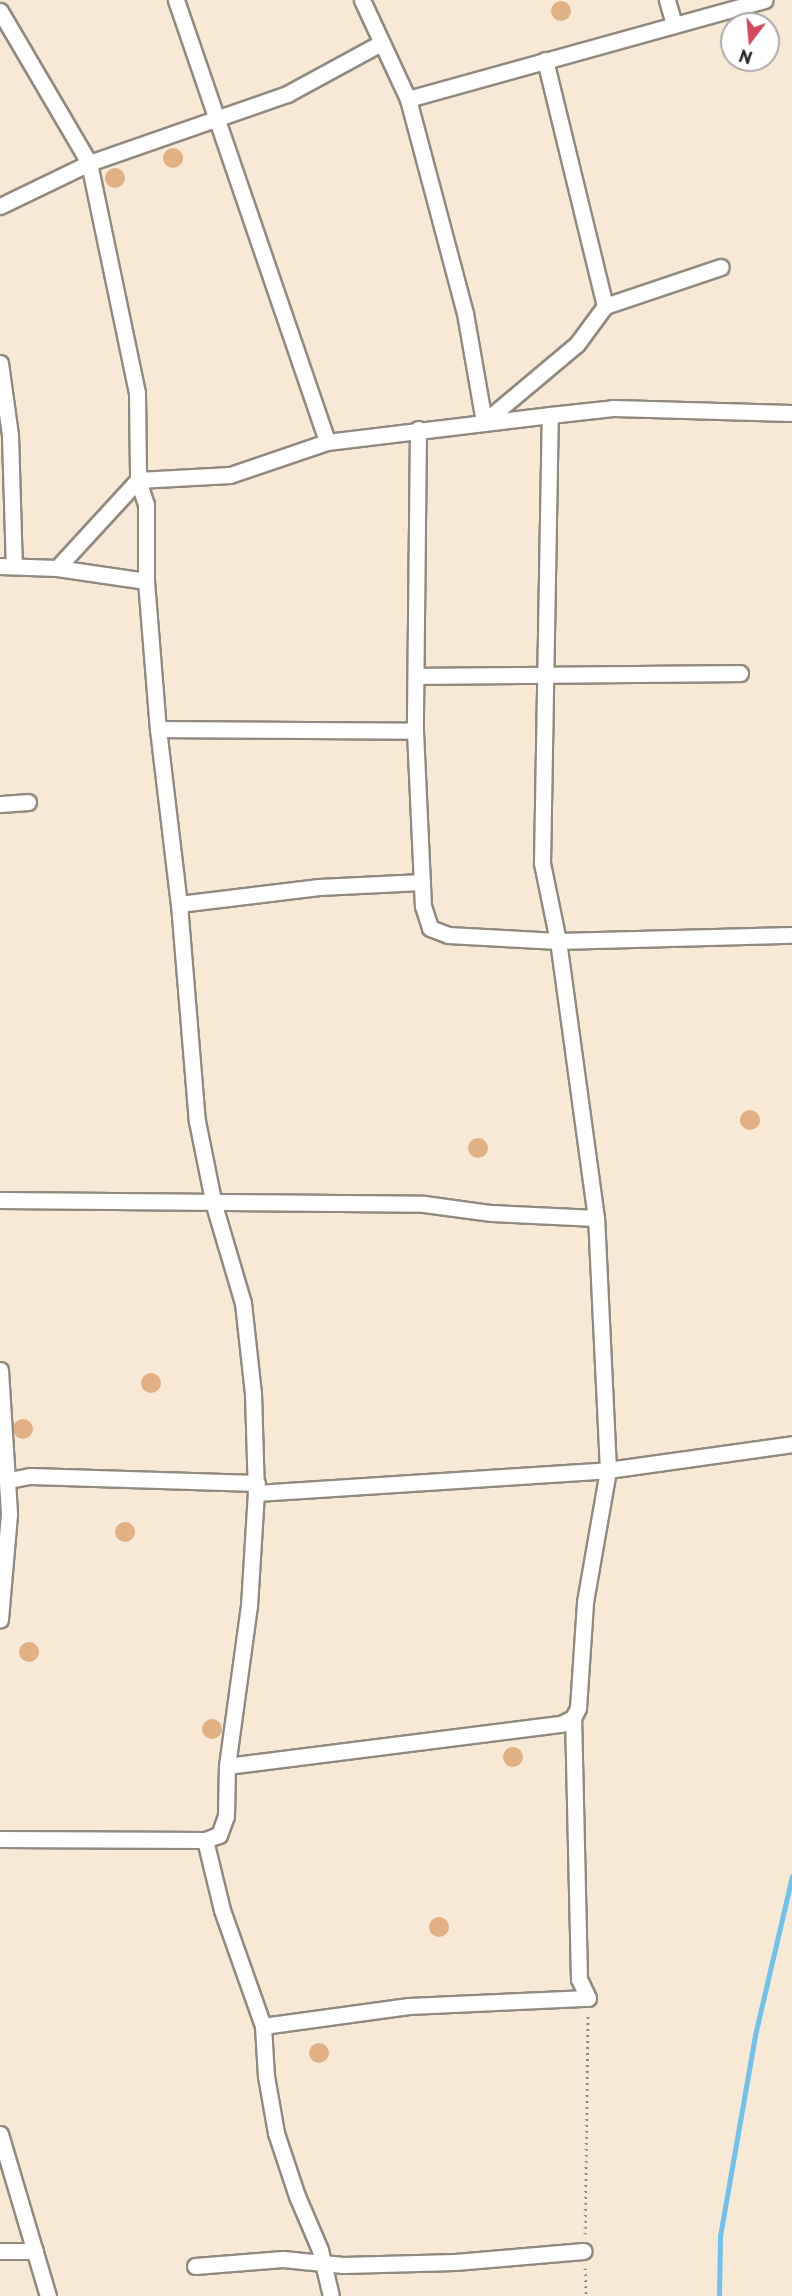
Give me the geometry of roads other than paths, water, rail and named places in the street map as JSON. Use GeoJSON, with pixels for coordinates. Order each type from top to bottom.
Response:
{"type":"FeatureCollection","features":[{"type":"Feature","properties":{"kind":"street"},"geometry":{"type":"LineString","coordinates":[[176,0],[327,442]]}},
{"type":"Feature","properties":{"kind":"street"},"geometry":{"type":"LineString","coordinates":[[362,0],[408,99],[465,313],[484,422]]}},
{"type":"Feature","properties":{"kind":"street"},"geometry":{"type":"LineString","coordinates":[[667,0],[674,24]]}},
{"type":"Feature","properties":{"kind":"street"},"geometry":{"type":"LineString","coordinates":[[408,99],[765,0]]}},
{"type":"Feature","properties":{"kind":"street"},"geometry":{"type":"LineString","coordinates":[[0,11],[89,163],[137,393],[138,480],[146,504],[146,581],[158,729],[180,904],[197,1121],[214,1205],[243,1303],[256,1488],[249,1606],[227,1766],[226,1816],[219,1835],[205,1840],[0,1839]]}},
{"type":"Feature","properties":{"kind":"street"},"geometry":{"type":"LineString","coordinates":[[0,206],[89,163],[217,121],[287,94],[381,44]]}},
{"type":"Feature","properties":{"kind":"street"},"geometry":{"type":"LineString","coordinates":[[545,60],[605,306]]}},
{"type":"Feature","properties":{"kind":"street"},"geometry":{"type":"LineString","coordinates":[[484,422],[577,344],[605,306],[721,267]]}},
{"type":"Feature","properties":{"kind":"street"},"geometry":{"type":"LineString","coordinates":[[0,363],[10,435],[7,566],[57,568],[146,581]]}},
{"type":"Feature","properties":{"kind":"street"},"geometry":{"type":"LineString","coordinates":[[57,568],[138,480],[242,472],[327,442],[550,414],[613,408],[792,413]]}},
{"type":"Feature","properties":{"kind":"street"},"geometry":{"type":"LineString","coordinates":[[263,2026],[409,2006],[588,1998],[579,1979],[573,1718],[580,1698],[585,1602],[608,1470],[596,1218],[558,941],[542,863],[550,414]]}},
{"type":"Feature","properties":{"kind":"street"},"geometry":{"type":"LineString","coordinates":[[418,429],[415,731],[422,882],[427,923],[440,933],[558,941],[792,935]]}},
{"type":"Feature","properties":{"kind":"street"},"geometry":{"type":"LineString","coordinates":[[416,676],[740,673]]}},
{"type":"Feature","properties":{"kind":"street"},"geometry":{"type":"LineString","coordinates":[[158,729],[415,731]]}},
{"type":"Feature","properties":{"kind":"street"},"geometry":{"type":"LineString","coordinates":[[0,804],[28,802]]}},
{"type":"Feature","properties":{"kind":"street"},"geometry":{"type":"LineString","coordinates":[[180,904],[318,887],[422,882]]}},
{"type":"Feature","properties":{"kind":"street"},"geometry":{"type":"LineString","coordinates":[[0,1200],[214,1205],[424,1204],[491,1213],[596,1218]]}},
{"type":"Feature","properties":{"kind":"street"},"geometry":{"type":"LineString","coordinates":[[0,1370],[9,1480],[0,1620]]}},
{"type":"Feature","properties":{"kind":"street"},"geometry":{"type":"LineString","coordinates":[[9,1480],[30,1476],[256,1488],[608,1470],[792,1444]]}},
{"type":"Feature","properties":{"kind":"street"},"geometry":{"type":"LineString","coordinates":[[227,1766],[561,1724],[573,1718]]}},
{"type":"Feature","properties":{"kind":"street"},"geometry":{"type":"LineString","coordinates":[[205,1840],[222,1910],[263,2026],[266,2076],[276,2133],[324,2262],[331,2296]]}},
{"type":"Feature","properties":{"kind":"street"},"geometry":{"type":"LineString","coordinates":[[0,2134],[48,2296]]}},
{"type":"Feature","properties":{"kind":"street"},"geometry":{"type":"LineString","coordinates":[[0,2251],[35,2251]]}},
{"type":"Feature","properties":{"kind":"street"},"geometry":{"type":"LineString","coordinates":[[195,2266],[283,2259],[324,2262],[455,2262],[584,2252]]}},
{"type":"Feature","properties":{"kind":"waterway"},"geometry":{"type":"LineString","coordinates":[[719,2296],[720,2236],[755,2035],[792,1876]]}}]}
